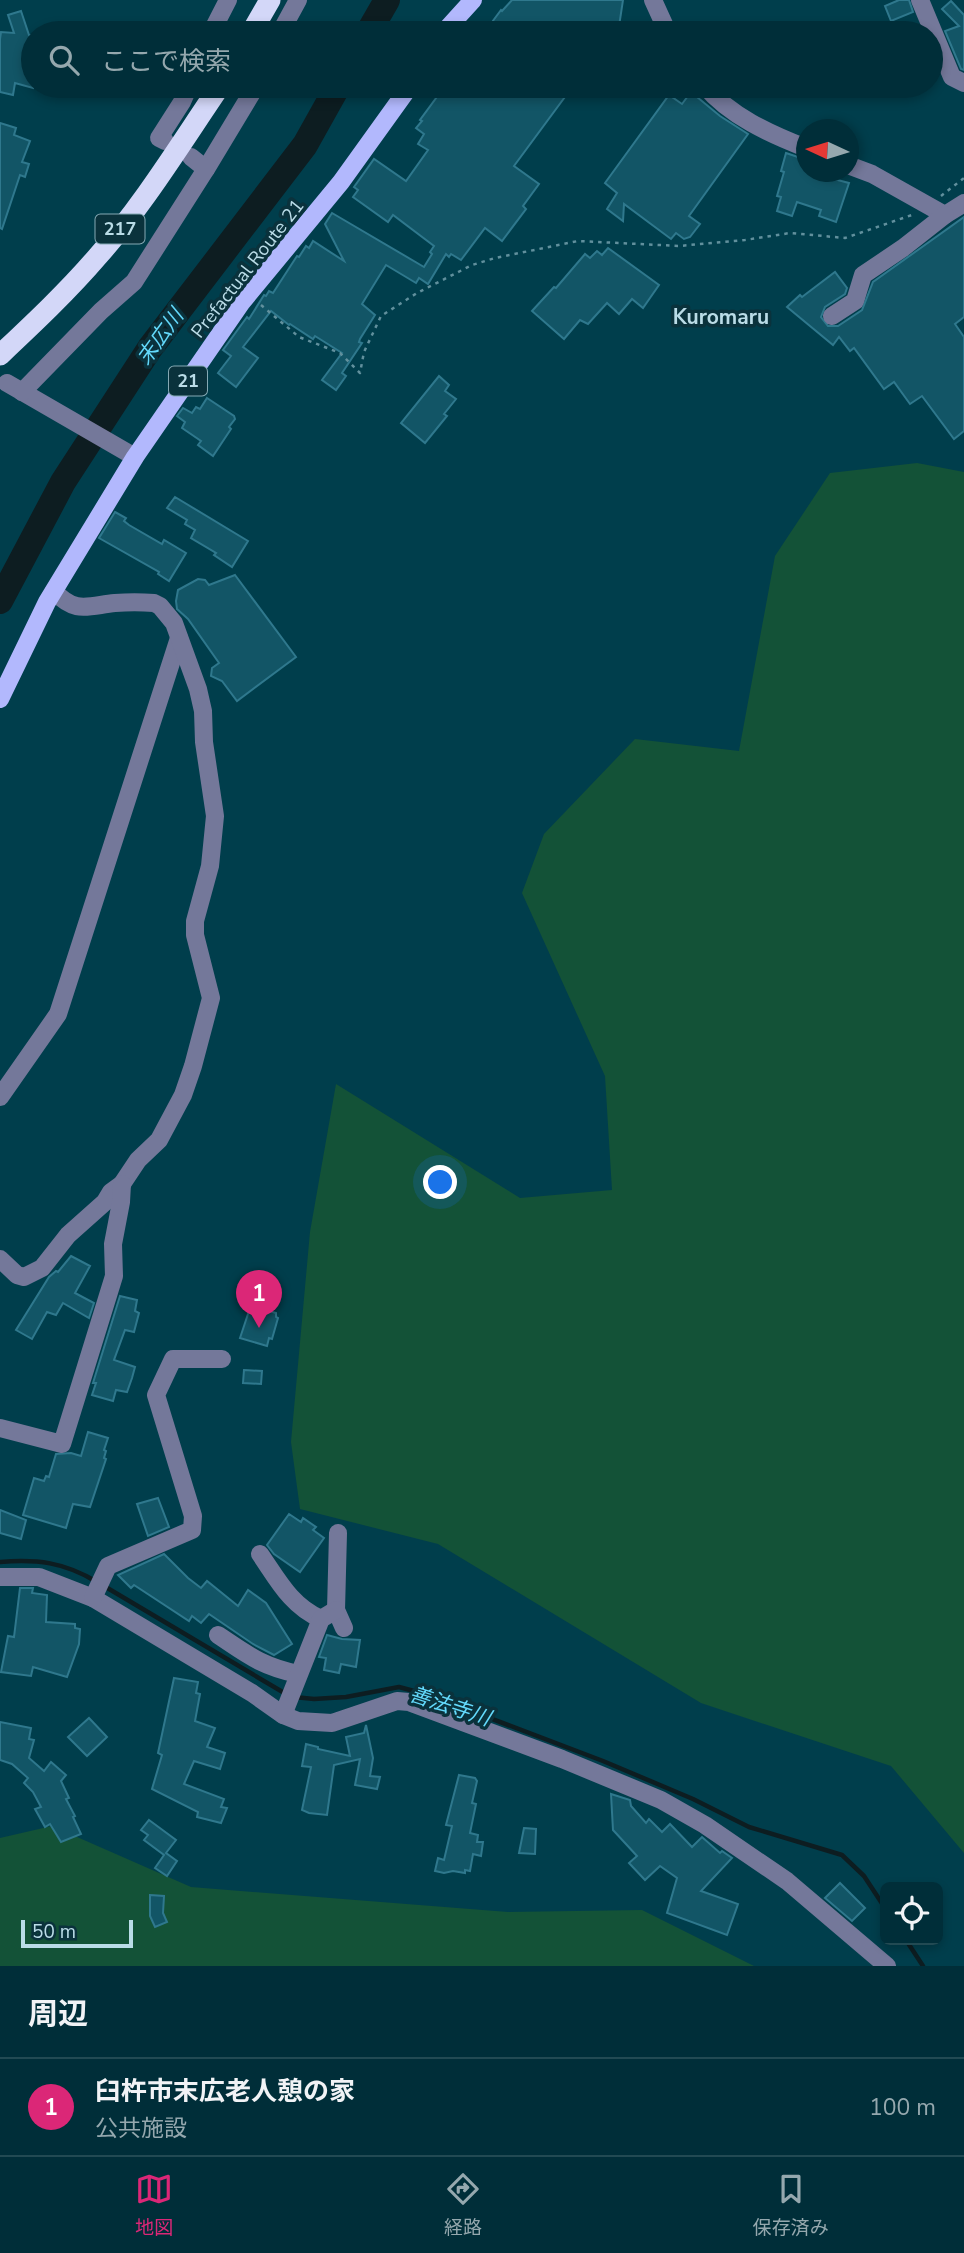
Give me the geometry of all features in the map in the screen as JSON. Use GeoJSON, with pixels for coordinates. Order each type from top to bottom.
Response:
{"type":"FeatureCollection","features":[{"type":"Feature","properties":{"kind":"highway"},"geometry":{"type":"LineString","coordinates":[[258,21],[270,0]]}},
{"type":"Feature","properties":{"kind":"highway","name":"217"},"geometry":{"type":"LineString","coordinates":[[0,355],[99,255],[212,98]]}},
{"type":"Feature","properties":{"kind":"main road"},"geometry":{"type":"LineString","coordinates":[[454,21],[473,0]]}},
{"type":"Feature","properties":{"kind":"main road","name":"Prefactual Route 21"},"geometry":{"type":"LineString","coordinates":[[0,699],[128,453],[242,302],[341,182],[401,98]]}},
{"type":"Feature","properties":{"kind":"street"},"geometry":{"type":"LineString","coordinates":[[217,21],[228,0]]}},
{"type":"Feature","properties":{"kind":"street"},"geometry":{"type":"LineString","coordinates":[[287,21],[298,0]]}},
{"type":"Feature","properties":{"kind":"street"},"geometry":{"type":"LineString","coordinates":[[653,0],[663,21]]}},
{"type":"Feature","properties":{"kind":"street"},"geometry":{"type":"LineString","coordinates":[[920,0],[929,21]]}},
{"type":"Feature","properties":{"kind":"street"},"geometry":{"type":"LineString","coordinates":[[943,55],[952,77],[964,83]]}},
{"type":"Feature","properties":{"kind":"street"},"geometry":{"type":"LineString","coordinates":[[165,141],[159,138],[184,98]]}},
{"type":"Feature","properties":{"kind":"street"},"geometry":{"type":"LineString","coordinates":[[128,453],[15,387],[134,282],[249,98]]}},
{"type":"Feature","properties":{"kind":"street"},"geometry":{"type":"LineString","coordinates":[[715,98],[774,135],[796,144]]}},
{"type":"Feature","properties":{"kind":"street"},"geometry":{"type":"LineString","coordinates":[[191,157],[206,169]]}},
{"type":"Feature","properties":{"kind":"street"},"geometry":{"type":"LineString","coordinates":[[859,169],[932,208],[964,203]]}},
{"type":"Feature","properties":{"kind":"street"},"geometry":{"type":"LineString","coordinates":[[832,316],[855,301],[863,275],[903,248],[932,208]]}},
{"type":"Feature","properties":{"kind":"street"},"geometry":{"type":"LineString","coordinates":[[0,1259],[17,1275],[24,1277],[42,1268],[68,1235],[105,1202],[111,1192],[122,1184],[138,1160],[159,1140],[183,1095],[211,998],[195,935],[195,921],[210,866],[215,816],[201,700],[174,623],[160,606],[154,603],[114,603],[81,607],[64,602],[54,591]]}},
{"type":"Feature","properties":{"kind":"street"},"geometry":{"type":"LineString","coordinates":[[0,1097],[58,1014],[179,639]]}},
{"type":"Feature","properties":{"kind":"street"},"geometry":{"type":"LineString","coordinates":[[0,1428],[62,1444],[114,1276],[113,1244],[122,1184]]}},
{"type":"Feature","properties":{"kind":"street"},"geometry":{"type":"LineString","coordinates":[[94,1596],[108,1566],[192,1530],[192,1516],[156,1395],[173,1359],[222,1359]]}},
{"type":"Feature","properties":{"kind":"street"},"geometry":{"type":"LineString","coordinates":[[284,1711],[296,1677],[329,1615],[338,1533]]}},
{"type":"Feature","properties":{"kind":"street"},"geometry":{"type":"LineString","coordinates":[[260,1554],[287,1594],[303,1611],[329,1615],[344,1628]]}},
{"type":"Feature","properties":{"kind":"street"},"geometry":{"type":"LineString","coordinates":[[0,1577],[39,1577],[94,1596],[298,1721],[332,1723],[397,1701],[409,1702],[562,1759],[661,1800],[705,1825],[787,1881],[887,1966]]}},
{"type":"Feature","properties":{"kind":"street"},"geometry":{"type":"LineString","coordinates":[[218,1635],[250,1657],[296,1677]]}},
{"type":"Feature","properties":{"kind":"path"},"geometry":{"type":"LineString","coordinates":[[242,302],[254,299],[291,331],[315,345],[340,353],[360,373],[364,352],[382,316],[417,293],[472,265],[578,241],[678,246],[790,233],[845,238],[932,208],[964,178]]}},
{"type":"Feature","properties":{"kind":"green space"},"geometry":{"type":"Polygon","coordinates":[[[917,463],[964,472],[964,1853],[891,1766],[701,1703],[438,1544],[300,1509],[291,1442],[310,1232],[336,1084],[520,1198],[612,1190],[605,1076],[522,893],[544,834],[635,739],[739,751],[775,556],[830,473],[917,463]]]}},
{"type":"Feature","properties":{"kind":"green space"},"geometry":{"type":"Polygon","coordinates":[[[52,1826],[191,1887],[508,1912],[642,1910],[754,1966],[0,1966],[0,1838],[52,1826]]]}},
{"type":"Feature","properties":{"kind":"building"},"geometry":{"type":"Polygon","coordinates":[[[512,0],[623,0],[620,21],[493,21],[512,0]]]}},
{"type":"Feature","properties":{"kind":"building"},"geometry":{"type":"Polygon","coordinates":[[[899,0],[909,0],[913,12],[891,21],[885,6],[899,0]]]}},
{"type":"Feature","properties":{"kind":"building"},"geometry":{"type":"Polygon","coordinates":[[[951,1],[964,15],[964,70],[961,69],[945,31],[959,26],[942,9],[951,1]]]}},
{"type":"Feature","properties":{"kind":"building"},"geometry":{"type":"Polygon","coordinates":[[[21,11],[24,21],[21,21],[21,85],[15,83],[13,95],[0,92],[1,32],[14,33],[8,15],[21,11]]]}},
{"type":"Feature","properties":{"kind":"building"},"geometry":{"type":"Polygon","coordinates":[[[436,98],[564,98],[514,166],[539,184],[523,206],[526,209],[502,241],[485,228],[461,260],[446,254],[428,284],[419,278],[416,283],[386,265],[362,304],[375,315],[360,339],[359,342],[362,343],[342,373],[346,376],[336,390],[322,380],[342,353],[315,336],[313,339],[289,325],[271,311],[243,347],[258,358],[236,387],[218,373],[231,356],[223,350],[247,317],[249,319],[264,295],[269,291],[273,293],[297,256],[299,257],[306,246],[309,248],[313,241],[344,261],[325,224],[332,213],[424,267],[434,246],[393,215],[388,222],[353,197],[358,190],[354,187],[374,159],[406,181],[428,150],[418,144],[424,134],[416,128],[422,121],[420,120],[436,98]]]}},
{"type":"Feature","properties":{"kind":"building"},"geometry":{"type":"Polygon","coordinates":[[[667,98],[673,98],[682,104],[686,98],[698,98],[748,134],[689,216],[700,224],[690,237],[684,239],[676,233],[671,239],[624,204],[623,221],[607,209],[617,193],[605,183],[667,98]]]}},
{"type":"Feature","properties":{"kind":"building"},"geometry":{"type":"Polygon","coordinates":[[[0,123],[16,128],[14,135],[30,141],[22,162],[29,164],[25,177],[20,175],[2,229],[0,228],[0,123]]]}},
{"type":"Feature","properties":{"kind":"building"},"geometry":{"type":"Polygon","coordinates":[[[786,153],[796,156],[796,182],[849,183],[836,222],[819,216],[821,210],[797,202],[792,216],[777,211],[781,197],[777,196],[784,172],[781,171],[786,153]]]}},
{"type":"Feature","properties":{"kind":"building"},"geometry":{"type":"Polygon","coordinates":[[[964,217],[964,317],[955,324],[964,337],[964,431],[954,439],[922,396],[910,404],[894,382],[884,389],[854,348],[850,351],[839,337],[833,345],[787,307],[835,272],[847,288],[845,294],[825,307],[821,317],[828,326],[838,326],[862,310],[873,282],[964,217]]]}},
{"type":"Feature","properties":{"kind":"building"},"geometry":{"type":"Polygon","coordinates":[[[608,248],[659,285],[643,308],[632,299],[619,314],[607,303],[588,324],[580,320],[564,339],[532,311],[585,254],[590,258],[597,251],[602,255],[608,248]]]}},
{"type":"Feature","properties":{"kind":"building"},"geometry":{"type":"Polygon","coordinates":[[[439,376],[449,385],[445,391],[456,399],[444,414],[447,416],[425,443],[401,423],[439,376]]]}},
{"type":"Feature","properties":{"kind":"building"},"geometry":{"type":"Polygon","coordinates":[[[207,398],[235,419],[213,456],[198,445],[201,441],[182,428],[185,422],[177,416],[183,408],[192,413],[196,407],[200,409],[207,398]]]}},
{"type":"Feature","properties":{"kind":"building"},"geometry":{"type":"Polygon","coordinates":[[[175,497],[248,541],[232,567],[214,555],[216,553],[191,538],[195,530],[185,524],[187,520],[167,508],[175,497]]]}},
{"type":"Feature","properties":{"kind":"building"},"geometry":{"type":"Polygon","coordinates":[[[115,512],[126,518],[124,521],[129,525],[162,544],[164,540],[186,553],[169,581],[158,574],[159,572],[99,538],[115,512]]]}},
{"type":"Feature","properties":{"kind":"building"},"geometry":{"type":"Polygon","coordinates":[[[235,575],[296,657],[237,701],[222,681],[211,676],[212,668],[219,663],[188,619],[177,609],[176,601],[178,590],[198,579],[205,580],[209,585],[235,575]]]}},
{"type":"Feature","properties":{"kind":"building"},"geometry":{"type":"Polygon","coordinates":[[[71,1256],[90,1266],[75,1293],[94,1303],[89,1318],[63,1303],[56,1315],[47,1312],[32,1339],[16,1330],[49,1277],[58,1272],[71,1256]]]}},
{"type":"Feature","properties":{"kind":"building"},"geometry":{"type":"Polygon","coordinates":[[[120,1296],[137,1300],[135,1311],[139,1313],[134,1332],[125,1330],[114,1360],[135,1367],[132,1378],[127,1392],[116,1390],[113,1401],[92,1395],[96,1383],[93,1383],[120,1296]]]}},
{"type":"Feature","properties":{"kind":"building"},"geometry":{"type":"Polygon","coordinates":[[[252,1302],[267,1306],[266,1310],[276,1313],[278,1318],[267,1346],[240,1338],[252,1302]]]}},
{"type":"Feature","properties":{"kind":"building"},"geometry":{"type":"Polygon","coordinates":[[[244,1370],[262,1371],[261,1384],[243,1383],[244,1370]]]}},
{"type":"Feature","properties":{"kind":"building"},"geometry":{"type":"Polygon","coordinates":[[[88,1432],[108,1438],[104,1450],[106,1459],[90,1507],[73,1504],[66,1528],[23,1515],[34,1478],[44,1481],[46,1476],[49,1477],[56,1454],[71,1453],[81,1456],[88,1432]]]}},
{"type":"Feature","properties":{"kind":"building"},"geometry":{"type":"Polygon","coordinates":[[[158,1498],[169,1527],[148,1536],[137,1504],[158,1498]]]}},
{"type":"Feature","properties":{"kind":"building"},"geometry":{"type":"Polygon","coordinates":[[[0,1510],[26,1520],[21,1539],[0,1533],[0,1510]]]}},
{"type":"Feature","properties":{"kind":"building"},"geometry":{"type":"Polygon","coordinates":[[[289,1514],[301,1522],[303,1518],[316,1527],[313,1530],[324,1538],[300,1572],[274,1554],[267,1545],[289,1514]]]}},
{"type":"Feature","properties":{"kind":"building"},"geometry":{"type":"Polygon","coordinates":[[[164,1554],[201,1588],[207,1581],[238,1606],[248,1590],[266,1603],[292,1644],[274,1655],[209,1614],[201,1623],[192,1616],[189,1621],[134,1585],[131,1588],[118,1575],[164,1554]]]}},
{"type":"Feature","properties":{"kind":"building"},"geometry":{"type":"Polygon","coordinates":[[[20,1588],[33,1588],[32,1593],[47,1595],[46,1622],[75,1624],[75,1628],[80,1629],[79,1644],[67,1677],[33,1667],[31,1676],[1,1672],[8,1636],[14,1637],[20,1588]]]}},
{"type":"Feature","properties":{"kind":"building"},"geometry":{"type":"Polygon","coordinates":[[[327,1635],[360,1640],[356,1667],[341,1664],[339,1673],[324,1670],[326,1658],[319,1657],[327,1635]]]}},
{"type":"Feature","properties":{"kind":"building"},"geometry":{"type":"Polygon","coordinates":[[[174,1678],[198,1682],[196,1693],[200,1694],[195,1721],[215,1728],[207,1747],[225,1753],[220,1769],[194,1761],[184,1784],[224,1799],[221,1807],[227,1808],[221,1823],[197,1817],[198,1812],[152,1789],[162,1755],[158,1753],[174,1678]]]}},
{"type":"Feature","properties":{"kind":"building"},"geometry":{"type":"Polygon","coordinates":[[[89,1718],[107,1737],[87,1756],[68,1737],[89,1718]]]}},
{"type":"Feature","properties":{"kind":"building"},"geometry":{"type":"Polygon","coordinates":[[[0,1722],[31,1728],[29,1739],[34,1740],[29,1758],[44,1771],[51,1762],[66,1775],[61,1781],[81,1834],[61,1842],[50,1824],[45,1827],[35,1809],[41,1807],[33,1792],[24,1783],[28,1778],[12,1764],[0,1760],[0,1722]]]}},
{"type":"Feature","properties":{"kind":"building"},"geometry":{"type":"Polygon","coordinates":[[[366,1725],[373,1758],[370,1776],[380,1777],[377,1789],[355,1785],[360,1759],[334,1765],[327,1815],[302,1810],[311,1767],[302,1766],[306,1744],[350,1756],[346,1737],[364,1733],[366,1725]]]}},
{"type":"Feature","properties":{"kind":"building"},"geometry":{"type":"Polygon","coordinates":[[[459,1775],[475,1778],[477,1781],[470,1833],[478,1835],[477,1842],[483,1842],[481,1856],[473,1854],[470,1871],[444,1873],[435,1871],[438,1858],[444,1860],[452,1826],[446,1825],[459,1775]]]}},
{"type":"Feature","properties":{"kind":"building"},"geometry":{"type":"Polygon","coordinates":[[[611,1794],[630,1800],[631,1806],[646,1823],[649,1819],[662,1832],[670,1824],[692,1847],[702,1837],[720,1853],[722,1851],[732,1858],[701,1891],[738,1904],[727,1935],[667,1913],[677,1878],[660,1866],[645,1880],[629,1863],[637,1856],[613,1830],[611,1794]]]}},
{"type":"Feature","properties":{"kind":"building"},"geometry":{"type":"Polygon","coordinates":[[[149,1820],[176,1840],[166,1853],[177,1861],[167,1876],[155,1868],[164,1855],[144,1840],[148,1835],[141,1830],[149,1820]]]}},
{"type":"Feature","properties":{"kind":"building"},"geometry":{"type":"Polygon","coordinates":[[[524,1828],[536,1829],[535,1854],[519,1853],[524,1828]]]}},
{"type":"Feature","properties":{"kind":"building"},"geometry":{"type":"Polygon","coordinates":[[[840,1883],[865,1908],[852,1921],[825,1898],[840,1883]]]}},
{"type":"Feature","properties":{"kind":"building"},"geometry":{"type":"Polygon","coordinates":[[[150,1895],[164,1896],[163,1913],[167,1922],[155,1927],[150,1916],[150,1895]]]}},
{"type":"Feature","properties":{"kind":"waterway","name":"末広川"},"geometry":{"type":"LineString","coordinates":[[375,21],[387,0]]}},
{"type":"Feature","properties":{"kind":"waterway","name":"末広川"},"geometry":{"type":"LineString","coordinates":[[0,601],[63,482],[150,348],[305,145],[331,98]]}},
{"type":"Feature","properties":{"kind":"waterway","name":"善法寺川"},"geometry":{"type":"LineString","coordinates":[[0,1562],[50,1563],[73,1570],[97,1582]]}},
{"type":"Feature","properties":{"kind":"waterway","name":"善法寺川"},"geometry":{"type":"LineString","coordinates":[[104,1586],[286,1694]]}},
{"type":"Feature","properties":{"kind":"waterway","name":"善法寺川"},"geometry":{"type":"LineString","coordinates":[[294,1697],[346,1697],[399,1687],[429,1695],[603,1761],[693,1799],[749,1827],[842,1855],[864,1876],[880,1900]]}},
{"type":"Feature","properties":{"kind":"waterway","name":"善法寺川"},"geometry":{"type":"LineString","coordinates":[[909,1945],[923,1966]]}},
{"type":"Feature","properties":{"kind":"place","name":"臼杵市末広老人憩の家"},"geometry":{"type":"Point","coordinates":[259,1328]}},
{"type":"Feature","properties":{"kind":"district","name":"Kuromaru"},"geometry":{"type":"Point","coordinates":[721,317]}}]}
